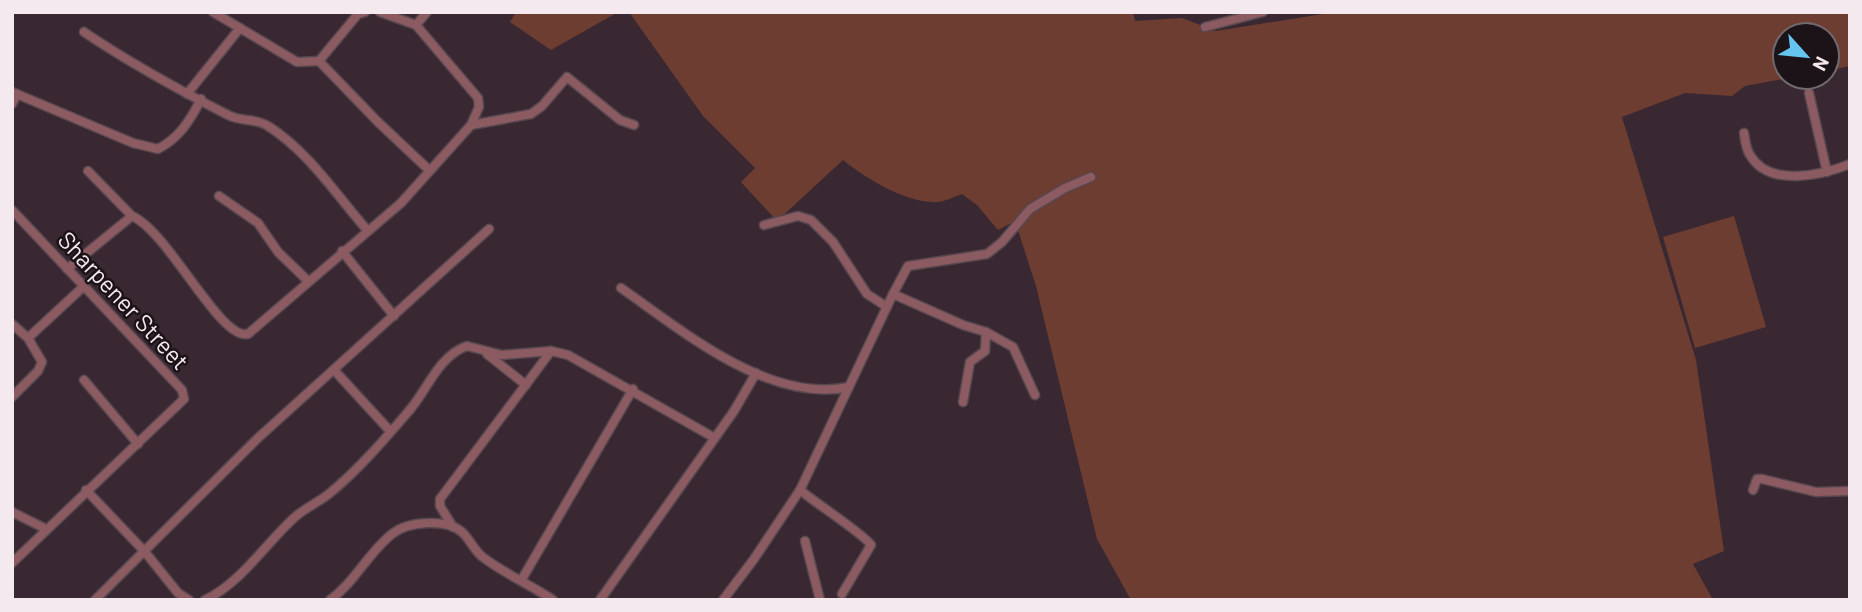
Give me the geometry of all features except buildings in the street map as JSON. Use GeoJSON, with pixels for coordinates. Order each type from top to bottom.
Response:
{"type":"FeatureCollection","features":[{"type":"Feature","properties":{"kind":"street"},"geometry":{"type":"LineString","coordinates":[[213,12],[297,62],[318,61],[360,13]]}},
{"type":"Feature","properties":{"kind":"street"},"geometry":{"type":"LineString","coordinates":[[88,171],[132,216],[163,241],[215,313],[238,334],[248,334],[342,251],[390,215],[471,125],[479,107],[478,98],[416,25],[380,12]]}},
{"type":"Feature","properties":{"kind":"street"},"geometry":{"type":"LineString","coordinates":[[416,25],[427,12]]}},
{"type":"Feature","properties":{"kind":"street"},"geometry":{"type":"LineString","coordinates":[[1205,27],[1263,12]]}},
{"type":"Feature","properties":{"kind":"street"},"geometry":{"type":"LineString","coordinates":[[187,94],[240,28]]}},
{"type":"Feature","properties":{"kind":"street"},"geometry":{"type":"LineString","coordinates":[[84,32],[187,94],[231,117],[260,121],[272,128],[293,146],[368,231]]}},
{"type":"Feature","properties":{"kind":"street"},"geometry":{"type":"LineString","coordinates":[[318,61],[429,170]]}},
{"type":"Feature","properties":{"kind":"street"},"geometry":{"type":"LineString","coordinates":[[471,125],[531,114],[542,106],[567,77],[620,120],[634,125]]}},
{"type":"Feature","properties":{"kind":"street"},"geometry":{"type":"LineString","coordinates":[[12,104],[14,93],[133,143],[158,149],[171,142],[190,121],[201,99]]}},
{"type":"Feature","properties":{"kind":"street"},"geometry":{"type":"LineString","coordinates":[[1809,93],[1827,172]]}},
{"type":"Feature","properties":{"kind":"street"},"geometry":{"type":"LineString","coordinates":[[1744,133],[1749,154],[1768,170],[1803,177],[1850,164]]}},
{"type":"Feature","properties":{"kind":"street"},"geometry":{"type":"LineString","coordinates":[[723,600],[800,490],[908,266],[987,254],[1002,242],[1030,209],[1091,177]]}},
{"type":"Feature","properties":{"kind":"street"},"geometry":{"type":"LineString","coordinates":[[219,196],[258,223],[278,252],[308,281]]}},
{"type":"Feature","properties":{"kind":"street","name":"Sharpener Street"},"geometry":{"type":"LineString","coordinates":[[12,210],[182,390],[184,399],[12,563]]}},
{"type":"Feature","properties":{"kind":"street"},"geometry":{"type":"LineString","coordinates":[[68,269],[132,216]]}},
{"type":"Feature","properties":{"kind":"street"},"geometry":{"type":"LineString","coordinates":[[764,225],[798,216],[811,220],[833,242],[867,294],[887,307]]}},
{"type":"Feature","properties":{"kind":"street"},"geometry":{"type":"LineString","coordinates":[[95,600],[258,438],[489,229]]}},
{"type":"Feature","properties":{"kind":"street"},"geometry":{"type":"LineString","coordinates":[[342,251],[394,316]]}},
{"type":"Feature","properties":{"kind":"street"},"geometry":{"type":"LineString","coordinates":[[28,338],[83,287]]}},
{"type":"Feature","properties":{"kind":"street"},"geometry":{"type":"LineString","coordinates":[[621,288],[704,344],[771,381],[805,389],[849,387]]}},
{"type":"Feature","properties":{"kind":"street"},"geometry":{"type":"LineString","coordinates":[[893,294],[963,326],[986,332],[1013,347],[1035,395]]}},
{"type":"Feature","properties":{"kind":"street"},"geometry":{"type":"LineString","coordinates":[[12,324],[28,338],[42,362],[38,371],[12,397]]}},
{"type":"Feature","properties":{"kind":"street"},"geometry":{"type":"LineString","coordinates":[[963,402],[970,362],[985,351],[986,332]]}},
{"type":"Feature","properties":{"kind":"street"},"geometry":{"type":"LineString","coordinates":[[205,600],[227,586],[296,516],[330,493],[409,411],[451,354],[467,346],[502,355],[551,351],[568,355],[633,389],[713,437]]}},
{"type":"Feature","properties":{"kind":"street"},"geometry":{"type":"LineString","coordinates":[[453,527],[440,506],[440,499],[551,351]]}},
{"type":"Feature","properties":{"kind":"street"},"geometry":{"type":"LineString","coordinates":[[485,352],[526,385]]}},
{"type":"Feature","properties":{"kind":"street"},"geometry":{"type":"LineString","coordinates":[[334,370],[390,431]]}},
{"type":"Feature","properties":{"kind":"street"},"geometry":{"type":"LineString","coordinates":[[600,600],[734,411],[756,373]]}},
{"type":"Feature","properties":{"kind":"street"},"geometry":{"type":"LineString","coordinates":[[84,380],[138,444]]}},
{"type":"Feature","properties":{"kind":"street"},"geometry":{"type":"LineString","coordinates":[[522,579],[633,389]]}},
{"type":"Feature","properties":{"kind":"street"},"geometry":{"type":"LineString","coordinates":[[1753,490],[1757,479],[1762,479],[1816,492],[1850,491]]}},
{"type":"Feature","properties":{"kind":"street"},"geometry":{"type":"LineString","coordinates":[[86,490],[145,552],[178,593],[189,600]]}},
{"type":"Feature","properties":{"kind":"street"},"geometry":{"type":"LineString","coordinates":[[800,490],[833,517],[864,536],[871,545],[842,594]]}},
{"type":"Feature","properties":{"kind":"street"},"geometry":{"type":"LineString","coordinates":[[12,512],[46,529]]}},
{"type":"Feature","properties":{"kind":"street"},"geometry":{"type":"LineString","coordinates":[[330,600],[347,586],[372,553],[394,532],[407,525],[453,527],[462,532],[482,557],[553,600]]}},
{"type":"Feature","properties":{"kind":"street"},"geometry":{"type":"LineString","coordinates":[[805,541],[820,600]]}},
{"type":"Feature","properties":{"kind":"shaded area"},"geometry":{"type":"Polygon","coordinates":[[[516,12],[618,12],[551,50],[510,22],[516,12]]]}},
{"type":"Feature","properties":{"kind":"shaded area"},"geometry":{"type":"Polygon","coordinates":[[[629,12],[1133,12],[1135,21],[1182,18],[1216,31],[1335,12],[1850,12],[1850,66],[1841,68],[1841,21],[1771,21],[1771,81],[1745,86],[1732,96],[1685,93],[1622,117],[1696,360],[1724,551],[1693,564],[1713,600],[1131,600],[1097,539],[1036,286],[1015,221],[998,230],[977,205],[962,194],[939,202],[912,198],[874,181],[843,160],[777,221],[741,182],[755,168],[703,116],[629,12]]]}},
{"type":"Feature","properties":{"kind":"shaded area"},"geometry":{"type":"Polygon","coordinates":[[[1734,216],[1766,327],[1695,348],[1663,237],[1734,216]]]}}]}
